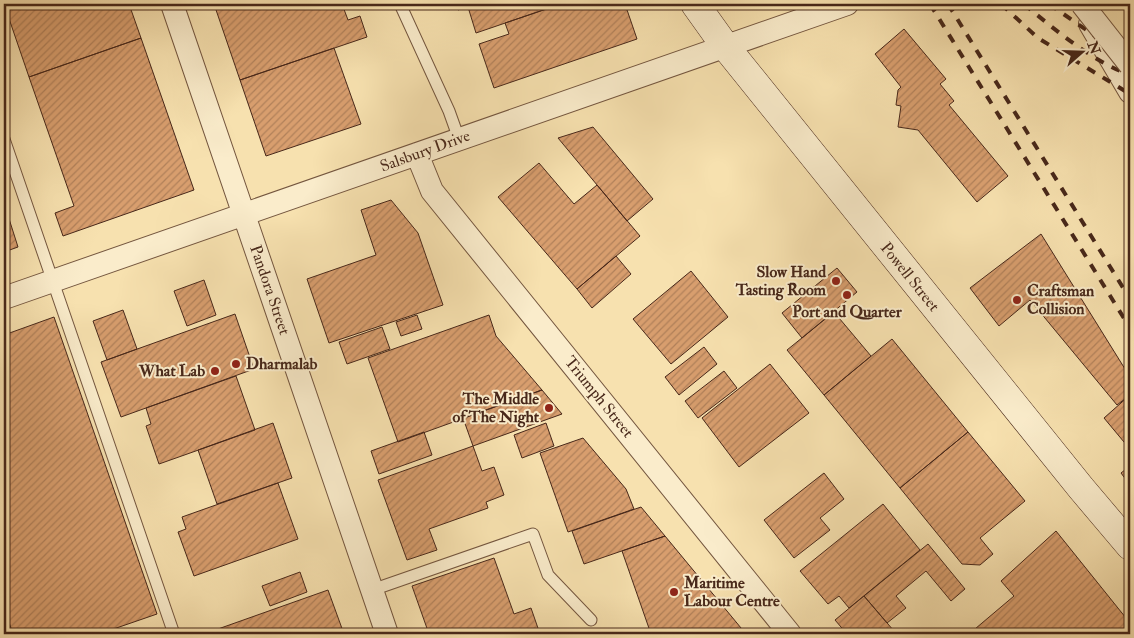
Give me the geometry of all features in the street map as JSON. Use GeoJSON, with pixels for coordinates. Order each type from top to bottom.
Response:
{"type":"FeatureCollection","features":[{"type":"Feature","properties":{"kind":"main road","name":"Powell Street"},"geometry":{"type":"LineString","coordinates":[[695,4],[725,46],[1074,480],[1130,546]]}},
{"type":"Feature","properties":{"kind":"street","name":"Pandora Street"},"geometry":{"type":"LineString","coordinates":[[172,4],[387,634]]}},
{"type":"Feature","properties":{"kind":"street","name":"Salsbury Drive"},"geometry":{"type":"LineString","coordinates":[[4,298],[847,4]]}},
{"type":"Feature","properties":{"kind":"street"},"geometry":{"type":"LineString","coordinates":[[1078,4],[1130,92]]}},
{"type":"Feature","properties":{"kind":"street"},"geometry":{"type":"LineString","coordinates":[[1082,4],[1130,65]]}},
{"type":"Feature","properties":{"kind":"street","name":"Triumph Street"},"geometry":{"type":"LineString","coordinates":[[417,154],[432,191],[790,634]]}},
{"type":"Feature","properties":{"kind":"lane"},"geometry":{"type":"LineString","coordinates":[[400,4],[449,111],[459,139]]}},
{"type":"Feature","properties":{"kind":"lane"},"geometry":{"type":"LineString","coordinates":[[4,139],[174,634]]}},
{"type":"Feature","properties":{"kind":"lane"},"geometry":{"type":"LineString","coordinates":[[372,590],[533,534],[548,575],[592,620]]}},
{"type":"Feature","properties":{"kind":"building"},"geometry":{"type":"Polygon","coordinates":[[[4,4],[129,4],[141,38],[29,77],[4,4]]]}},
{"type":"Feature","properties":{"kind":"building"},"geometry":{"type":"Polygon","coordinates":[[[214,4],[342,4],[348,20],[360,16],[367,37],[240,80],[214,4]]]}},
{"type":"Feature","properties":{"kind":"building"},"geometry":{"type":"Polygon","coordinates":[[[456,4],[561,4],[476,33],[468,7],[458,10],[456,4]]]}},
{"type":"Feature","properties":{"kind":"building"},"geometry":{"type":"Polygon","coordinates":[[[561,4],[625,4],[637,39],[494,88],[479,44],[509,34],[505,23],[561,4]]]}},
{"type":"Feature","properties":{"kind":"building"},"geometry":{"type":"Polygon","coordinates":[[[904,29],[946,79],[940,84],[954,101],[949,105],[1008,176],[977,202],[918,130],[898,127],[901,106],[896,105],[898,90],[901,87],[875,54],[904,29]]]}},
{"type":"Feature","properties":{"kind":"building"},"geometry":{"type":"Polygon","coordinates":[[[141,38],[194,190],[63,236],[55,213],[74,206],[29,77],[141,38]]]}},
{"type":"Feature","properties":{"kind":"building"},"geometry":{"type":"Polygon","coordinates":[[[334,48],[361,124],[266,156],[240,80],[334,48]]]}},
{"type":"Feature","properties":{"kind":"building"},"geometry":{"type":"Polygon","coordinates":[[[593,127],[653,199],[627,221],[558,138],[593,127]]]}},
{"type":"Feature","properties":{"kind":"building"},"geometry":{"type":"Polygon","coordinates":[[[539,163],[574,204],[597,185],[640,236],[577,289],[498,197],[539,163]]]}},
{"type":"Feature","properties":{"kind":"building"},"geometry":{"type":"Polygon","coordinates":[[[391,200],[418,233],[443,305],[329,343],[307,279],[376,255],[361,210],[391,200]]]}},
{"type":"Feature","properties":{"kind":"building"},"geometry":{"type":"Polygon","coordinates":[[[4,203],[18,247],[4,252],[4,203]]]}},
{"type":"Feature","properties":{"kind":"building"},"geometry":{"type":"Polygon","coordinates":[[[1041,234],[1130,377],[1130,395],[1117,405],[1030,300],[999,326],[970,288],[1041,234]]]}},
{"type":"Feature","properties":{"kind":"building"},"geometry":{"type":"Polygon","coordinates":[[[616,256],[631,274],[592,308],[577,289],[616,256]]]}},
{"type":"Feature","properties":{"kind":"building"},"geometry":{"type":"Polygon","coordinates":[[[837,268],[857,292],[802,338],[782,313],[837,268]]]}},
{"type":"Feature","properties":{"kind":"building"},"geometry":{"type":"Polygon","coordinates":[[[691,271],[728,317],[671,364],[633,319],[691,271]]]}},
{"type":"Feature","properties":{"kind":"building"},"geometry":{"type":"Polygon","coordinates":[[[204,280],[216,315],[187,326],[174,291],[204,280]]]}},
{"type":"Feature","properties":{"kind":"building"},"geometry":{"type":"Polygon","coordinates":[[[123,310],[137,349],[107,360],[93,321],[123,310]]]}},
{"type":"Feature","properties":{"kind":"building"},"geometry":{"type":"Polygon","coordinates":[[[834,312],[871,356],[824,395],[787,350],[834,312]]]}},
{"type":"Feature","properties":{"kind":"building"},"geometry":{"type":"Polygon","coordinates":[[[235,314],[254,369],[121,417],[101,362],[235,314]]]}},
{"type":"Feature","properties":{"kind":"building"},"geometry":{"type":"Polygon","coordinates":[[[417,315],[422,329],[401,336],[396,322],[417,315]]]}},
{"type":"Feature","properties":{"kind":"building"},"geometry":{"type":"Polygon","coordinates":[[[489,315],[496,336],[542,390],[398,442],[368,358],[489,315]]]}},
{"type":"Feature","properties":{"kind":"building"},"geometry":{"type":"Polygon","coordinates":[[[54,317],[157,614],[99,634],[13,634],[4,608],[4,335],[54,317]]]}},
{"type":"Feature","properties":{"kind":"building"},"geometry":{"type":"Polygon","coordinates":[[[382,327],[390,349],[347,364],[339,342],[382,327]]]}},
{"type":"Feature","properties":{"kind":"building"},"geometry":{"type":"Polygon","coordinates":[[[892,339],[968,432],[900,488],[824,395],[892,339]]]}},
{"type":"Feature","properties":{"kind":"building"},"geometry":{"type":"Polygon","coordinates":[[[704,347],[717,364],[679,395],[665,377],[704,347]]]}},
{"type":"Feature","properties":{"kind":"building"},"geometry":{"type":"Polygon","coordinates":[[[770,364],[809,413],[739,467],[702,418],[770,364]]]}},
{"type":"Feature","properties":{"kind":"building"},"geometry":{"type":"Polygon","coordinates":[[[724,371],[737,388],[698,418],[685,401],[724,371]]]}},
{"type":"Feature","properties":{"kind":"building"},"geometry":{"type":"Polygon","coordinates":[[[236,376],[255,430],[159,464],[146,426],[151,424],[146,408],[236,376]]]}},
{"type":"Feature","properties":{"kind":"building"},"geometry":{"type":"Polygon","coordinates":[[[542,390],[562,414],[473,446],[463,418],[542,390]]]}},
{"type":"Feature","properties":{"kind":"building"},"geometry":{"type":"Polygon","coordinates":[[[1130,395],[1130,437],[1124,442],[1104,418],[1130,395]]]}},
{"type":"Feature","properties":{"kind":"building"},"geometry":{"type":"Polygon","coordinates":[[[273,423],[292,478],[217,504],[198,450],[273,423]]]}},
{"type":"Feature","properties":{"kind":"building"},"geometry":{"type":"Polygon","coordinates":[[[546,423],[554,446],[522,458],[514,435],[546,423]]]}},
{"type":"Feature","properties":{"kind":"building"},"geometry":{"type":"Polygon","coordinates":[[[424,432],[432,455],[379,474],[371,451],[424,432]]]}},
{"type":"Feature","properties":{"kind":"building"},"geometry":{"type":"Polygon","coordinates":[[[968,432],[1025,501],[980,538],[993,554],[980,565],[962,564],[900,488],[968,432]]]}},
{"type":"Feature","properties":{"kind":"building"},"geometry":{"type":"Polygon","coordinates":[[[1130,437],[1130,449],[1124,442],[1130,437]]]}},
{"type":"Feature","properties":{"kind":"building"},"geometry":{"type":"Polygon","coordinates":[[[583,438],[626,489],[634,509],[568,532],[540,453],[583,438]]]}},
{"type":"Feature","properties":{"kind":"building"},"geometry":{"type":"Polygon","coordinates":[[[473,446],[482,471],[494,467],[504,495],[486,502],[488,508],[429,529],[437,550],[407,560],[378,480],[473,446]]]}},
{"type":"Feature","properties":{"kind":"building"},"geometry":{"type":"Polygon","coordinates":[[[1130,466],[1130,485],[1121,473],[1130,466]]]}},
{"type":"Feature","properties":{"kind":"building"},"geometry":{"type":"Polygon","coordinates":[[[824,473],[844,499],[820,518],[830,530],[794,558],[764,520],[824,473]]]}},
{"type":"Feature","properties":{"kind":"building"},"geometry":{"type":"Polygon","coordinates":[[[278,483],[298,539],[194,576],[178,532],[186,529],[182,517],[278,483]]]}},
{"type":"Feature","properties":{"kind":"building"},"geometry":{"type":"Polygon","coordinates":[[[883,504],[920,550],[849,608],[839,596],[828,604],[800,571],[883,504]]]}},
{"type":"Feature","properties":{"kind":"building"},"geometry":{"type":"Polygon","coordinates":[[[641,507],[665,536],[584,564],[572,531],[641,507]]]}},
{"type":"Feature","properties":{"kind":"building"},"geometry":{"type":"Polygon","coordinates":[[[1056,531],[1130,623],[1130,634],[969,634],[1014,596],[1001,581],[1056,531]]]}},
{"type":"Feature","properties":{"kind":"building","name":"Maritime Labour Centre"},"geometry":{"type":"Polygon","coordinates":[[[665,536],[746,634],[651,634],[622,551],[665,536]]]}},
{"type":"Feature","properties":{"kind":"building"},"geometry":{"type":"Polygon","coordinates":[[[928,544],[965,589],[951,601],[926,571],[896,596],[906,608],[887,623],[864,596],[928,544]]]}},
{"type":"Feature","properties":{"kind":"building"},"geometry":{"type":"Polygon","coordinates":[[[494,558],[514,614],[531,608],[540,634],[429,634],[412,586],[494,558]]]}},
{"type":"Feature","properties":{"kind":"building"},"geometry":{"type":"Polygon","coordinates":[[[300,572],[307,592],[270,606],[262,586],[300,572]]]}},
{"type":"Feature","properties":{"kind":"building"},"geometry":{"type":"Polygon","coordinates":[[[328,590],[344,634],[220,634],[218,629],[328,590]]]}},
{"type":"Feature","properties":{"kind":"building"},"geometry":{"type":"Polygon","coordinates":[[[864,596],[894,631],[890,634],[847,634],[835,620],[864,596]]]}},
{"type":"Feature","properties":{"kind":"railway"},"geometry":{"type":"LineString","coordinates":[[930,4],[1130,328]]}},
{"type":"Feature","properties":{"kind":"railway"},"geometry":{"type":"LineString","coordinates":[[948,4],[1130,299]]}},
{"type":"Feature","properties":{"kind":"railway"},"geometry":{"type":"LineString","coordinates":[[1001,4],[1038,38],[1130,94]]}},
{"type":"Feature","properties":{"kind":"railway"},"geometry":{"type":"LineString","coordinates":[[1024,4],[1088,53],[1130,75]]}},
{"type":"Feature","properties":{"kind":"railway"},"geometry":{"type":"LineString","coordinates":[[1049,4],[1098,38],[1130,54]]}},
{"type":"Feature","properties":{"kind":"place","name":"Slow Hand Tasting Room"},"geometry":{"type":"Point","coordinates":[836,281]}},
{"type":"Feature","properties":{"kind":"place","name":"Port and Quarter"},"geometry":{"type":"Point","coordinates":[847,295]}},
{"type":"Feature","properties":{"kind":"place","name":"Craftsman Collision"},"geometry":{"type":"Point","coordinates":[1017,300]}},
{"type":"Feature","properties":{"kind":"place","name":"Dharmalab"},"geometry":{"type":"Point","coordinates":[236,364]}},
{"type":"Feature","properties":{"kind":"place","name":"What Lab"},"geometry":{"type":"Point","coordinates":[215,371]}},
{"type":"Feature","properties":{"kind":"place","name":"The Middle of The Night"},"geometry":{"type":"Point","coordinates":[549,408]}},
{"type":"Feature","properties":{"kind":"place","name":"Maritime Labour Centre"},"geometry":{"type":"Point","coordinates":[674,592]}}]}
